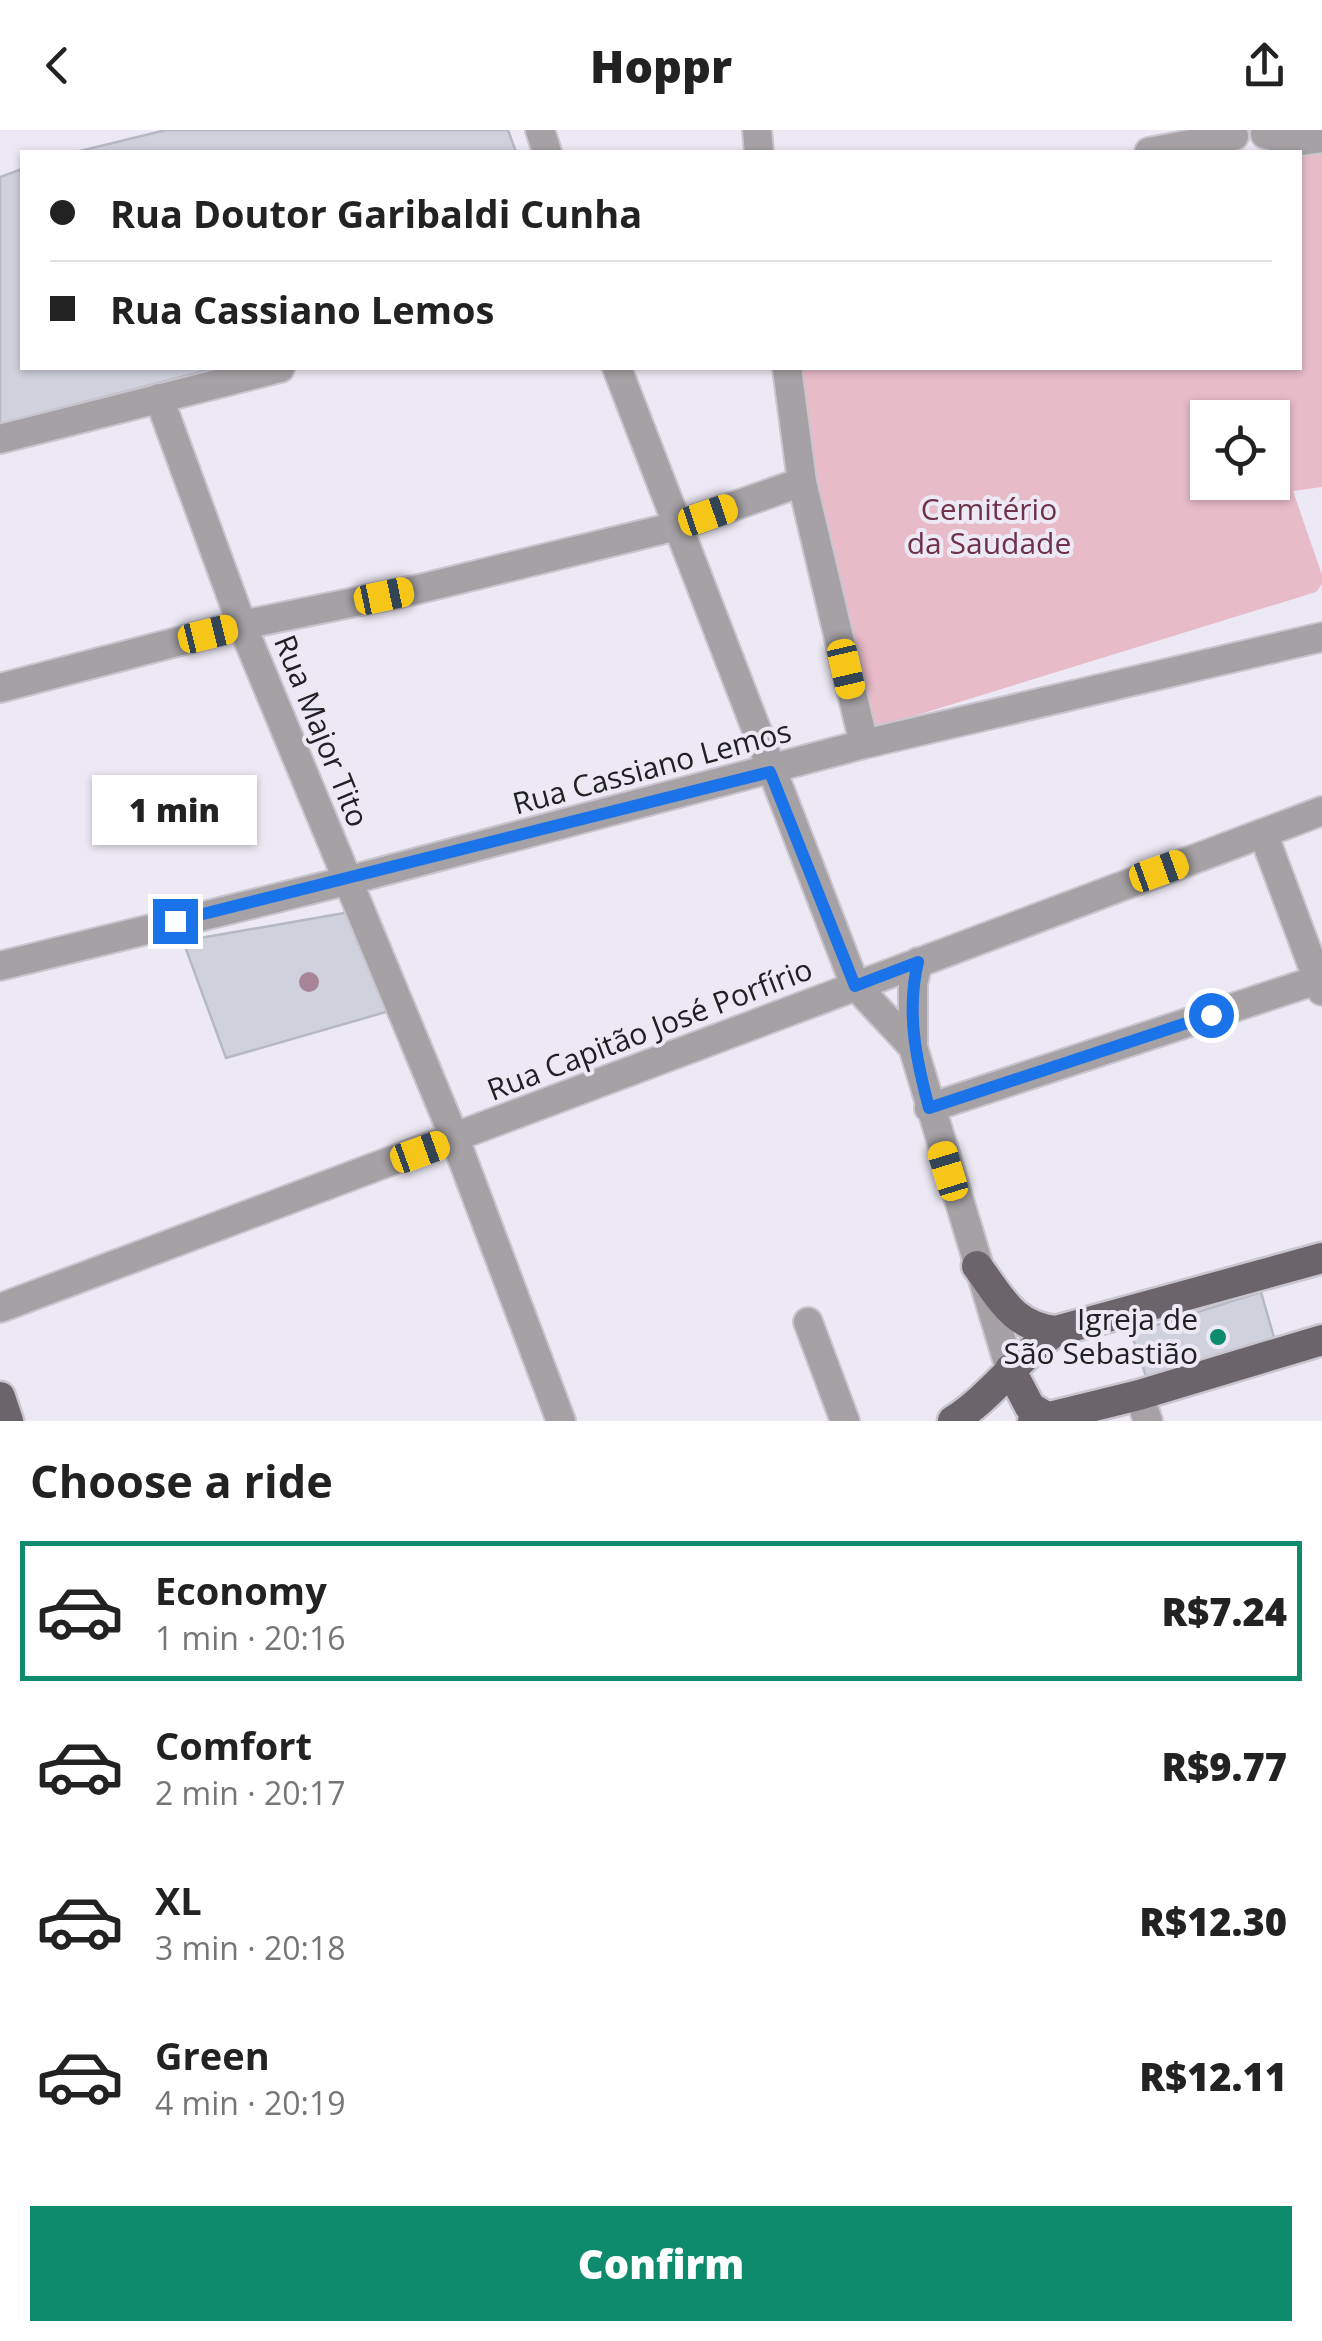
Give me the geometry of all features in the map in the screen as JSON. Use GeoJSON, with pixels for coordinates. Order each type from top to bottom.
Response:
{"type":"FeatureCollection","features":[{"type":"Feature","properties":{"kind":"main road"},"geometry":{"type":"LineString","coordinates":[[977,1266],[1014,1316],[1032,1328],[1056,1331],[1322,1258]]}},
{"type":"Feature","properties":{"kind":"main road"},"geometry":{"type":"LineString","coordinates":[[953,1421],[979,1404],[1010,1369],[1056,1331]]}},
{"type":"Feature","properties":{"kind":"main road"},"geometry":{"type":"LineString","coordinates":[[1010,1369],[1040,1419],[1144,1408],[1322,1340]]}},
{"type":"Feature","properties":{"kind":"main road"},"geometry":{"type":"LineString","coordinates":[[0,1397],[8,1421]]}},
{"type":"Feature","properties":{"kind":"street"},"geometry":{"type":"LineString","coordinates":[[1157,150],[1228,133],[1268,132],[1293,142],[1322,138]]}},
{"type":"Feature","properties":{"kind":"street"},"geometry":{"type":"LineString","coordinates":[[0,439],[272,370]]}},
{"type":"Feature","properties":{"kind":"street"},"geometry":{"type":"LineString","coordinates":[[617,370],[855,986],[913,1048]]}},
{"type":"Feature","properties":{"kind":"street"},"geometry":{"type":"LineString","coordinates":[[787,370],[802,482],[864,744]]}},
{"type":"Feature","properties":{"kind":"street","name":"Rua Major Tito"},"geometry":{"type":"LineString","coordinates":[[159,398],[242,625],[455,1139],[562,1421]]}},
{"type":"Feature","properties":{"kind":"street"},"geometry":{"type":"LineString","coordinates":[[0,688],[242,625],[419,589],[677,526],[802,482]]}},
{"type":"Feature","properties":{"kind":"street","name":"Rua Cassiano Lemos"},"geometry":{"type":"LineString","coordinates":[[0,966],[346,881],[770,772],[864,744],[1322,636]]}},
{"type":"Feature","properties":{"kind":"street","name":"Rua Capitão José Porfírio"},"geometry":{"type":"LineString","coordinates":[[0,1308],[1322,810]]}},
{"type":"Feature","properties":{"kind":"street"},"geometry":{"type":"LineString","coordinates":[[929,1108],[1320,986],[1262,832]]}},
{"type":"Feature","properties":{"kind":"street"},"geometry":{"type":"LineString","coordinates":[[918,962],[912,984],[913,1048],[1010,1369]]}},
{"type":"Feature","properties":{"kind":"street"},"geometry":{"type":"LineString","coordinates":[[808,1322],[845,1421]]}},
{"type":"Feature","properties":{"kind":"green space","name":"Cemitério da Saudade"},"geometry":{"type":"Polygon","coordinates":[[[1322,154],[1322,487],[1293,491],[1322,575],[1316,592],[875,728],[815,484],[802,370],[1302,370],[1302,157],[1322,154]]]}},
{"type":"Feature","properties":{"kind":"building"},"geometry":{"type":"Polygon","coordinates":[[[166,130],[508,130],[515,150],[84,150],[166,130]]]}},
{"type":"Feature","properties":{"kind":"building"},"geometry":{"type":"Polygon","coordinates":[[[20,170],[20,370],[208,370],[0,424],[0,177],[20,170]]]}},
{"type":"Feature","properties":{"kind":"building"},"geometry":{"type":"Polygon","coordinates":[[[356,911],[393,1010],[226,1058],[183,941],[356,911]]]}},
{"type":"Feature","properties":{"kind":"building"},"geometry":{"type":"Polygon","coordinates":[[[1261,1292],[1275,1341],[1148,1382],[1131,1333],[1261,1292]]]}},
{"type":"Feature","properties":{"kind":"place","name":"Igreja de São Sebastião"},"geometry":{"type":"Point","coordinates":[1218,1337]}},
{"type":"Feature","properties":{"kind":"route"},"geometry":{"type":"LineString","coordinates":[[175,921],[770,772],[855,986],[918,962],[912,984],[913,1048],[929,1108],[1211,1015]]}}]}
